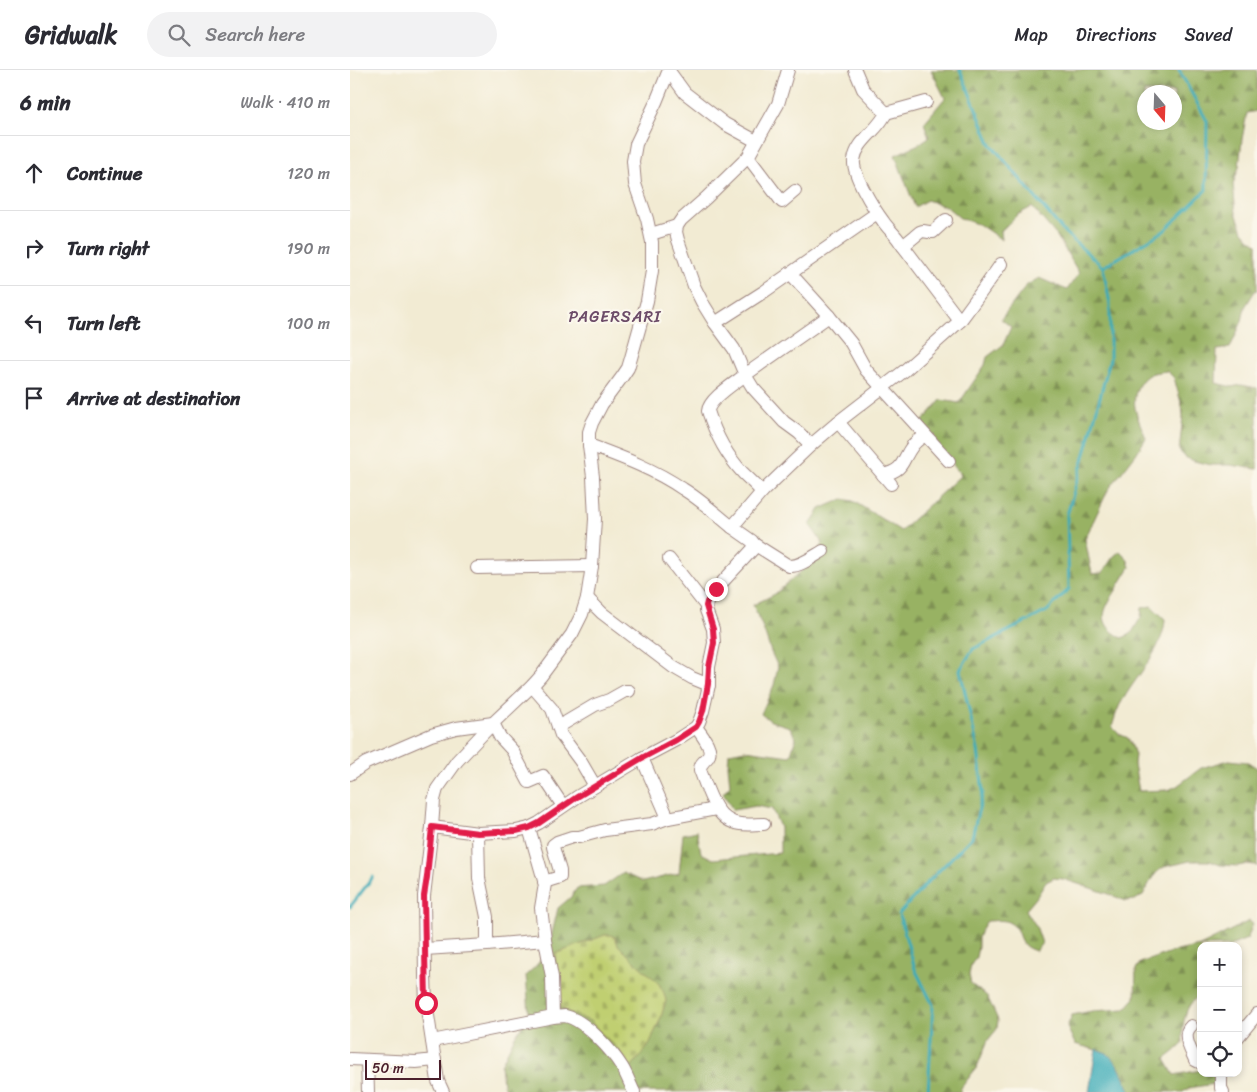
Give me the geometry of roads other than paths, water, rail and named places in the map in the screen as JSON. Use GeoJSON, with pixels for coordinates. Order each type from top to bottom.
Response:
{"type":"FeatureCollection","features":[{"type":"Feature","properties":{"kind":"street"},"geometry":{"type":"LineString","coordinates":[[788,70],[778,104],[748,157],[681,220],[676,232],[694,286],[702,302],[734,349],[753,388],[784,422],[811,445]]}},
{"type":"Feature","properties":{"kind":"street"},"geometry":{"type":"LineString","coordinates":[[855,70],[863,89],[886,114]]}},
{"type":"Feature","properties":{"kind":"street"},"geometry":{"type":"LineString","coordinates":[[669,71],[685,94],[725,124],[756,141]]}},
{"type":"Feature","properties":{"kind":"street"},"geometry":{"type":"LineString","coordinates":[[443,1092],[438,1080],[426,1003],[424,950],[424,896],[434,800],[437,789],[457,761],[532,686],[572,634],[582,614],[587,598],[592,566],[596,519],[589,432],[594,418],[622,377],[632,358],[647,302],[653,257],[651,234],[635,184],[633,161],[636,144],[669,71]]}},
{"type":"Feature","properties":{"kind":"street"},"geometry":{"type":"LineString","coordinates":[[926,102],[886,114],[872,134],[860,145],[854,158],[855,171],[884,223],[960,321]]}},
{"type":"Feature","properties":{"kind":"street"},"geometry":{"type":"LineString","coordinates":[[748,157],[782,202],[795,191]]}},
{"type":"Feature","properties":{"kind":"street"},"geometry":{"type":"LineString","coordinates":[[716,323],[790,274],[877,212]]}},
{"type":"Feature","properties":{"kind":"street"},"geometry":{"type":"LineString","coordinates":[[903,246],[920,232],[933,232],[946,220]]}},
{"type":"Feature","properties":{"kind":"street"},"geometry":{"type":"LineString","coordinates":[[651,234],[677,226]]}},
{"type":"Feature","properties":{"kind":"street"},"geometry":{"type":"LineString","coordinates":[[732,527],[762,492],[811,445],[883,388],[960,321],[1001,264]]}},
{"type":"Feature","properties":{"kind":"street"},"geometry":{"type":"LineString","coordinates":[[790,274],[852,343],[866,370],[949,461]]}},
{"type":"Feature","properties":{"kind":"street"},"geometry":{"type":"LineString","coordinates":[[762,492],[742,472],[729,455],[716,432],[708,408],[726,389],[829,316]]}},
{"type":"Feature","properties":{"kind":"street"},"geometry":{"type":"LineString","coordinates":[[838,422],[887,480],[903,464],[914,444],[925,435]]}},
{"type":"Feature","properties":{"kind":"street"},"geometry":{"type":"LineString","coordinates":[[589,445],[637,464],[683,488],[754,544],[789,566],[793,566],[824,551]]}},
{"type":"Feature","properties":{"kind":"street"},"geometry":{"type":"LineString","coordinates":[[706,606],[716,589],[751,552],[754,544]]}},
{"type":"Feature","properties":{"kind":"street"},"geometry":{"type":"LineString","coordinates":[[432,827],[478,833],[516,831],[529,828],[595,786],[696,727],[703,711],[714,635],[706,606],[669,559]]}},
{"type":"Feature","properties":{"kind":"street"},"geometry":{"type":"LineString","coordinates":[[477,568],[592,566]]}},
{"type":"Feature","properties":{"kind":"street"},"geometry":{"type":"LineString","coordinates":[[587,598],[602,613],[673,667],[692,678],[708,684]]}},
{"type":"Feature","properties":{"kind":"street"},"geometry":{"type":"LineString","coordinates":[[532,686],[552,709],[562,735],[595,786]]}},
{"type":"Feature","properties":{"kind":"street"},"geometry":{"type":"LineString","coordinates":[[558,727],[595,705],[629,691]]}},
{"type":"Feature","properties":{"kind":"street"},"geometry":{"type":"LineString","coordinates":[[350,774],[366,764],[431,735],[456,728],[493,723]]}},
{"type":"Feature","properties":{"kind":"street"},"geometry":{"type":"LineString","coordinates":[[493,723],[500,736],[512,750],[528,782],[543,776],[563,806]]}},
{"type":"Feature","properties":{"kind":"street"},"geometry":{"type":"LineString","coordinates":[[696,727],[706,742],[710,753],[699,766],[716,809],[733,822],[740,824],[764,824]]}},
{"type":"Feature","properties":{"kind":"street"},"geometry":{"type":"LineString","coordinates":[[642,758],[668,818]]}},
{"type":"Feature","properties":{"kind":"street"},"geometry":{"type":"LineString","coordinates":[[544,882],[560,877],[553,847],[557,842],[572,837],[588,836],[605,830],[652,824],[668,818],[716,809]]}},
{"type":"Feature","properties":{"kind":"street"},"geometry":{"type":"LineString","coordinates":[[529,828],[544,882],[541,908],[552,977],[553,1017]]}},
{"type":"Feature","properties":{"kind":"street"},"geometry":{"type":"LineString","coordinates":[[478,833],[479,878],[487,917],[487,945]]}},
{"type":"Feature","properties":{"kind":"street"},"geometry":{"type":"LineString","coordinates":[[424,950],[545,940]]}},
{"type":"Feature","properties":{"kind":"street"},"geometry":{"type":"LineString","coordinates":[[1242,1032],[1257,1014]]}},
{"type":"Feature","properties":{"kind":"street"},"geometry":{"type":"LineString","coordinates":[[432,1041],[565,1016],[577,1021],[594,1034],[609,1050],[622,1068],[634,1092]]}},
{"type":"Feature","properties":{"kind":"street"},"geometry":{"type":"LineString","coordinates":[[1191,1026],[1187,1030],[1186,1037],[1197,1061]]}},
{"type":"Feature","properties":{"kind":"street"},"geometry":{"type":"LineString","coordinates":[[350,1060],[416,1062],[435,1060]]}},
{"type":"Feature","properties":{"kind":"street"},"geometry":{"type":"LineString","coordinates":[[367,1061],[368,1092]]}},
{"type":"Feature","properties":{"kind":"water"},"geometry":{"type":"Polygon","coordinates":[[[1096,1049],[1107,1053],[1118,1065],[1131,1092],[1089,1092],[1096,1049]]]}},
{"type":"Feature","properties":{"kind":"waterway"},"geometry":{"type":"LineString","coordinates":[[928,1092],[933,1005],[915,969],[899,914],[972,837],[983,792],[978,750],[960,670],[973,649],[1047,611],[1069,589],[1067,515],[1110,359],[1110,304],[1103,267],[1064,232],[990,143],[960,70]]}},
{"type":"Feature","properties":{"kind":"waterway"},"geometry":{"type":"LineString","coordinates":[[1103,267],[1164,231],[1206,190],[1207,121],[1179,70]]}},
{"type":"Feature","properties":{"kind":"waterway"},"geometry":{"type":"LineString","coordinates":[[350,907],[373,877]]}},
{"type":"Feature","properties":{"kind":"district","name":"PAGERSARI"},"geometry":{"type":"Point","coordinates":[615,316]}}]}
